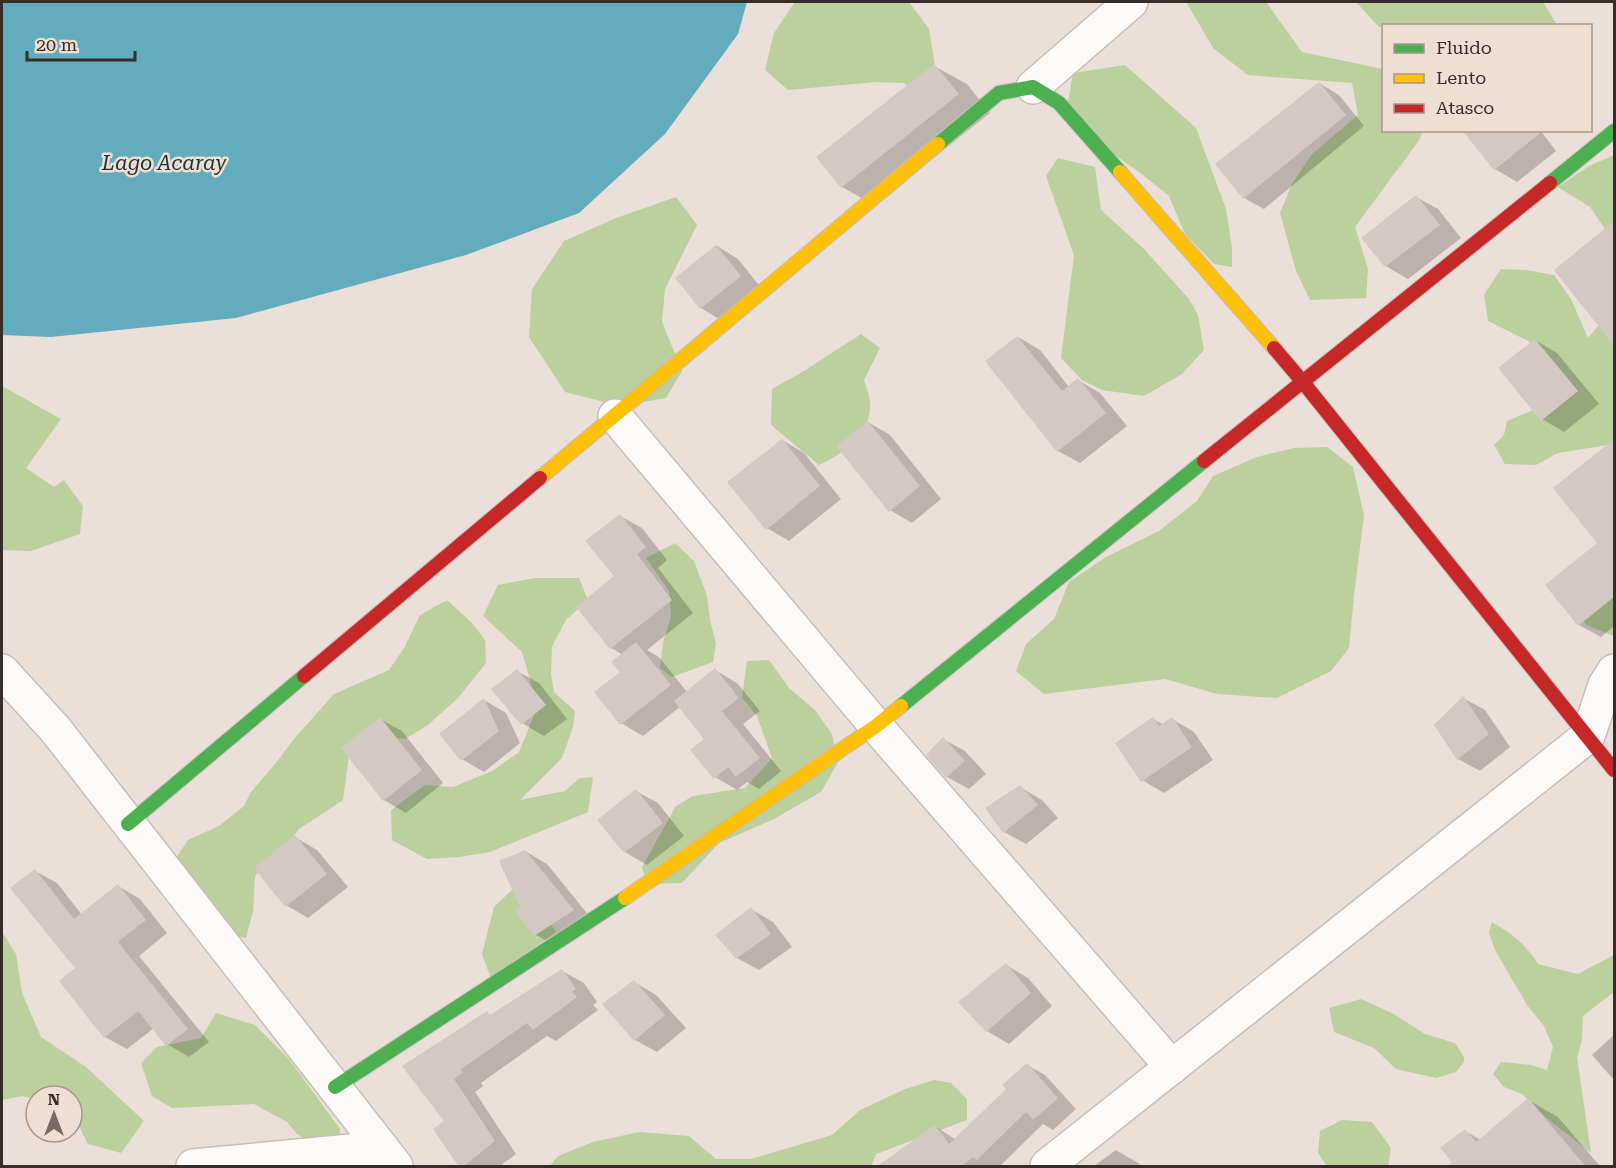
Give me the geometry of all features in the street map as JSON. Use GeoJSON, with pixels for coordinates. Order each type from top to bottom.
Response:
{"type":"FeatureCollection","features":[{"type":"Feature","properties":{"kind":"street"},"geometry":{"type":"LineString","coordinates":[[128,824],[999,93],[1033,87],[1131,2]]}},
{"type":"Feature","properties":{"kind":"street"},"geometry":{"type":"LineString","coordinates":[[1033,87],[1059,103],[1302,381],[1614,770]]}},
{"type":"Feature","properties":{"kind":"street"},"geometry":{"type":"LineString","coordinates":[[335,1087],[575,932],[876,726],[1614,130]]}},
{"type":"Feature","properties":{"kind":"street"},"geometry":{"type":"LineString","coordinates":[[615,416],[876,726],[1172,1067]]}},
{"type":"Feature","properties":{"kind":"street"},"geometry":{"type":"LineString","coordinates":[[2,671],[54,729],[389,1157]]}},
{"type":"Feature","properties":{"kind":"street"},"geometry":{"type":"LineString","coordinates":[[1047,1167],[1588,736],[1605,685],[1614,671]]}},
{"type":"Feature","properties":{"kind":"street"},"geometry":{"type":"LineString","coordinates":[[193,1167],[389,1157]]}},
{"type":"Feature","properties":{"kind":"green space"},"geometry":{"type":"Polygon","coordinates":[[[795,2],[909,2],[929,29],[935,66],[910,89],[904,83],[877,82],[788,90],[765,70],[774,33],[795,2]]]}},
{"type":"Feature","properties":{"kind":"green space"},"geometry":{"type":"Polygon","coordinates":[[[1186,2],[1266,2],[1302,52],[1382,69],[1382,132],[1422,132],[1420,139],[1355,227],[1368,269],[1366,298],[1310,300],[1296,271],[1280,213],[1292,184],[1311,155],[1358,115],[1352,83],[1248,75],[1214,49],[1186,2]]]}},
{"type":"Feature","properties":{"kind":"green space"},"geometry":{"type":"Polygon","coordinates":[[[1356,2],[1543,2],[1556,24],[1382,24],[1382,27],[1379,27],[1356,2]]]}},
{"type":"Feature","properties":{"kind":"green space"},"geometry":{"type":"Polygon","coordinates":[[[1125,65],[1196,128],[1226,209],[1232,248],[1232,267],[1214,264],[1185,234],[1169,196],[1065,119],[1073,73],[1125,65]]]}},
{"type":"Feature","properties":{"kind":"green space"},"geometry":{"type":"Polygon","coordinates":[[[1614,155],[1614,242],[1590,207],[1558,187],[1589,166],[1614,155]]]}},
{"type":"Feature","properties":{"kind":"green space"},"geometry":{"type":"Polygon","coordinates":[[[1058,158],[1095,167],[1101,210],[1144,249],[1189,299],[1198,315],[1204,350],[1182,374],[1144,396],[1102,390],[1082,380],[1061,358],[1074,255],[1046,176],[1058,158]]]}},
{"type":"Feature","properties":{"kind":"green space"},"geometry":{"type":"Polygon","coordinates":[[[676,197],[697,225],[665,289],[662,322],[682,371],[666,398],[620,406],[565,392],[529,337],[532,289],[564,241],[616,218],[676,197]]]}},
{"type":"Feature","properties":{"kind":"green space"},"geometry":{"type":"Polygon","coordinates":[[[1501,269],[1526,270],[1554,275],[1571,299],[1588,338],[1614,307],[1614,444],[1558,453],[1536,465],[1505,464],[1494,445],[1504,435],[1507,421],[1560,399],[1557,369],[1528,341],[1488,321],[1484,295],[1501,269]]]}},
{"type":"Feature","properties":{"kind":"green space"},"geometry":{"type":"Polygon","coordinates":[[[861,334],[880,348],[864,380],[870,403],[866,424],[861,433],[846,448],[819,465],[771,425],[772,389],[861,334]]]}},
{"type":"Feature","properties":{"kind":"green space"},"geometry":{"type":"Polygon","coordinates":[[[2,386],[61,419],[26,468],[54,487],[64,480],[83,506],[80,534],[31,551],[2,550],[2,386]]]}},
{"type":"Feature","properties":{"kind":"green space"},"geometry":{"type":"Polygon","coordinates":[[[1327,447],[1353,467],[1364,515],[1349,648],[1331,671],[1277,698],[1217,694],[1165,679],[1044,694],[1016,671],[1026,644],[1054,619],[1069,582],[1106,557],[1159,531],[1197,501],[1213,476],[1257,457],[1294,448],[1327,447]]]}},
{"type":"Feature","properties":{"kind":"green space"},"geometry":{"type":"Polygon","coordinates":[[[675,543],[694,561],[707,596],[716,643],[713,662],[672,677],[660,668],[663,643],[671,617],[669,591],[646,558],[675,543]]]}},
{"type":"Feature","properties":{"kind":"green space"},"geometry":{"type":"Polygon","coordinates":[[[1614,574],[1614,636],[1586,625],[1571,601],[1591,575],[1614,574]]]}},
{"type":"Feature","properties":{"kind":"green space"},"geometry":{"type":"Polygon","coordinates":[[[535,578],[579,578],[588,600],[566,620],[552,646],[551,674],[554,692],[575,711],[573,727],[562,758],[520,800],[565,791],[580,778],[593,777],[588,812],[490,852],[427,859],[392,840],[391,810],[425,785],[453,787],[492,771],[519,752],[535,713],[530,679],[522,652],[483,616],[498,585],[535,578]]]}},
{"type":"Feature","properties":{"kind":"green space"},"geometry":{"type":"Polygon","coordinates":[[[447,600],[472,623],[485,640],[486,663],[458,698],[428,725],[405,739],[372,735],[351,740],[343,800],[299,829],[285,847],[263,862],[255,877],[253,911],[246,938],[213,932],[172,864],[188,840],[219,826],[244,806],[251,792],[334,694],[389,670],[404,648],[420,615],[447,600]]]}},
{"type":"Feature","properties":{"kind":"green space"},"geometry":{"type":"Polygon","coordinates":[[[769,660],[789,688],[815,710],[832,734],[838,762],[821,792],[772,820],[719,843],[682,883],[647,884],[642,867],[676,806],[693,796],[745,788],[772,758],[757,716],[742,698],[747,661],[769,660]]]}},
{"type":"Feature","properties":{"kind":"green space"},"geometry":{"type":"Polygon","coordinates":[[[513,889],[539,905],[556,932],[491,979],[482,954],[494,907],[513,889]]]}},
{"type":"Feature","properties":{"kind":"green space"},"geometry":{"type":"Polygon","coordinates":[[[1492,922],[1518,940],[1538,964],[1578,974],[1614,955],[1614,992],[1583,1016],[1582,1040],[1577,1058],[1591,1153],[1548,1119],[1522,1094],[1504,1087],[1493,1074],[1501,1062],[1531,1065],[1547,1070],[1553,1047],[1544,1026],[1527,1005],[1496,952],[1489,933],[1492,922]]]}},
{"type":"Feature","properties":{"kind":"green space"},"geometry":{"type":"Polygon","coordinates":[[[2,932],[16,954],[22,993],[41,1037],[86,1067],[144,1121],[121,1153],[88,1144],[84,1136],[84,1084],[24,1084],[24,1096],[2,1100],[2,932]]]}},
{"type":"Feature","properties":{"kind":"green space"},"geometry":{"type":"Polygon","coordinates":[[[1361,999],[1394,1014],[1425,1034],[1455,1043],[1464,1057],[1464,1062],[1456,1072],[1436,1078],[1396,1069],[1374,1048],[1334,1032],[1329,1008],[1361,999]]]}},
{"type":"Feature","properties":{"kind":"green space"},"geometry":{"type":"Polygon","coordinates":[[[216,1013],[255,1025],[289,1059],[340,1129],[339,1145],[317,1145],[297,1134],[287,1122],[254,1104],[172,1108],[152,1096],[141,1063],[157,1047],[201,1038],[216,1013]]]}},
{"type":"Feature","properties":{"kind":"green space"},"geometry":{"type":"Polygon","coordinates":[[[934,1080],[951,1083],[967,1099],[967,1120],[876,1154],[871,1166],[550,1166],[558,1156],[593,1142],[639,1132],[689,1136],[716,1159],[751,1159],[832,1135],[860,1110],[905,1089],[934,1080]]]}},
{"type":"Feature","properties":{"kind":"green space"},"geometry":{"type":"Polygon","coordinates":[[[1342,1120],[1372,1122],[1391,1148],[1388,1166],[1327,1166],[1318,1153],[1320,1131],[1342,1120]]]}},
{"type":"Feature","properties":{"kind":"water","name":"Lago Acaray"},"geometry":{"type":"Polygon","coordinates":[[[2,2],[747,2],[738,34],[665,134],[579,213],[466,255],[236,318],[51,337],[2,335],[2,2]]]}},
{"type":"Feature","properties":{"kind":"building"},"geometry":{"type":"Polygon","coordinates":[[[934,64],[959,94],[841,188],[816,157],[934,64]]]}},
{"type":"Feature","properties":{"kind":"building"},"geometry":{"type":"Polygon","coordinates":[[[1319,82],[1346,115],[1243,199],[1215,164],[1319,82]]]}},
{"type":"Feature","properties":{"kind":"building"},"geometry":{"type":"Polygon","coordinates":[[[1464,132],[1542,132],[1494,170],[1464,132]]]}},
{"type":"Feature","properties":{"kind":"building"},"geometry":{"type":"Polygon","coordinates":[[[1416,195],[1440,225],[1385,267],[1361,238],[1416,195]]]}},
{"type":"Feature","properties":{"kind":"building"},"geometry":{"type":"Polygon","coordinates":[[[1614,221],[1614,346],[1554,270],[1614,221]]]}},
{"type":"Feature","properties":{"kind":"building"},"geometry":{"type":"Polygon","coordinates":[[[716,245],[741,276],[700,309],[675,278],[716,245]]]}},
{"type":"Feature","properties":{"kind":"building"},"geometry":{"type":"Polygon","coordinates":[[[1017,336],[1062,391],[1078,378],[1106,413],[1057,452],[985,361],[1017,336]]]}},
{"type":"Feature","properties":{"kind":"building"},"geometry":{"type":"Polygon","coordinates":[[[1535,339],[1578,391],[1541,421],[1498,368],[1535,339]]]}},
{"type":"Feature","properties":{"kind":"building"},"geometry":{"type":"Polygon","coordinates":[[[868,421],[920,486],[889,512],[836,446],[868,421]]]}},
{"type":"Feature","properties":{"kind":"building"},"geometry":{"type":"Polygon","coordinates":[[[782,439],[820,486],[766,530],[727,482],[782,439]]]}},
{"type":"Feature","properties":{"kind":"building"},"geometry":{"type":"Polygon","coordinates":[[[1614,439],[1614,597],[1578,626],[1545,585],[1597,543],[1553,488],[1614,439]]]}},
{"type":"Feature","properties":{"kind":"building"},"geometry":{"type":"Polygon","coordinates":[[[620,514],[646,547],[637,554],[672,600],[610,649],[576,607],[614,576],[585,541],[620,514]]]}},
{"type":"Feature","properties":{"kind":"building"},"geometry":{"type":"Polygon","coordinates":[[[636,642],[671,685],[620,725],[594,692],[620,672],[611,662],[636,642]]]}},
{"type":"Feature","properties":{"kind":"building"},"geometry":{"type":"Polygon","coordinates":[[[715,668],[739,698],[722,711],[760,758],[736,777],[728,767],[714,779],[690,750],[704,739],[674,701],[715,668]]]}},
{"type":"Feature","properties":{"kind":"building"},"geometry":{"type":"Polygon","coordinates":[[[517,669],[546,705],[521,725],[491,689],[517,669]]]}},
{"type":"Feature","properties":{"kind":"building"},"geometry":{"type":"Polygon","coordinates":[[[1463,696],[1489,734],[1457,760],[1434,725],[1463,696]]]}},
{"type":"Feature","properties":{"kind":"building"},"geometry":{"type":"Polygon","coordinates":[[[484,698],[499,731],[461,761],[439,734],[484,698]]]}},
{"type":"Feature","properties":{"kind":"building"},"geometry":{"type":"Polygon","coordinates":[[[380,717],[422,770],[383,801],[341,748],[380,717]]]}},
{"type":"Feature","properties":{"kind":"building"},"geometry":{"type":"Polygon","coordinates":[[[1153,717],[1159,726],[1172,717],[1192,747],[1141,782],[1115,743],[1153,717]]]}},
{"type":"Feature","properties":{"kind":"building"},"geometry":{"type":"Polygon","coordinates":[[[943,737],[965,761],[946,778],[926,755],[943,737]]]}},
{"type":"Feature","properties":{"kind":"building"},"geometry":{"type":"Polygon","coordinates":[[[1020,785],[1038,805],[1003,833],[985,808],[1020,785]]]}},
{"type":"Feature","properties":{"kind":"building"},"geometry":{"type":"Polygon","coordinates":[[[636,789],[663,823],[624,853],[597,820],[636,789]]]}},
{"type":"Feature","properties":{"kind":"building"},"geometry":{"type":"Polygon","coordinates":[[[295,835],[327,874],[285,907],[254,868],[295,835]]]}},
{"type":"Feature","properties":{"kind":"building"},"geometry":{"type":"Polygon","coordinates":[[[525,850],[574,910],[534,936],[515,911],[520,907],[499,861],[525,850]]]}},
{"type":"Feature","properties":{"kind":"building"},"geometry":{"type":"Polygon","coordinates":[[[35,869],[74,919],[118,884],[146,920],[118,942],[188,1029],[166,1046],[138,1011],[104,1038],[59,981],[75,968],[10,888],[35,869]]]}},
{"type":"Feature","properties":{"kind":"building"},"geometry":{"type":"Polygon","coordinates":[[[751,907],[771,934],[736,959],[715,935],[751,907]]]}},
{"type":"Feature","properties":{"kind":"building"},"geometry":{"type":"Polygon","coordinates":[[[1006,963],[1031,993],[986,1032],[958,1002],[1006,963]]]}},
{"type":"Feature","properties":{"kind":"building"},"geometry":{"type":"Polygon","coordinates":[[[562,969],[576,989],[572,992],[577,997],[533,1030],[527,1023],[460,1070],[463,1073],[454,1079],[495,1141],[463,1167],[459,1167],[433,1129],[444,1121],[402,1066],[487,1011],[490,1015],[562,969]]]}},
{"type":"Feature","properties":{"kind":"building"},"geometry":{"type":"Polygon","coordinates":[[[634,980],[665,1015],[634,1041],[602,1004],[634,980]]]}},
{"type":"Feature","properties":{"kind":"building"},"geometry":{"type":"Polygon","coordinates":[[[1027,1063],[1058,1098],[1033,1120],[1026,1112],[977,1160],[973,1157],[964,1164],[965,1167],[876,1167],[935,1125],[949,1144],[1006,1089],[1002,1085],[1027,1063]]]}},
{"type":"Feature","properties":{"kind":"building"},"geometry":{"type":"Polygon","coordinates":[[[1528,1098],[1586,1167],[1447,1167],[1452,1162],[1440,1148],[1465,1129],[1476,1142],[1528,1098]]]}},
{"type":"Feature","properties":{"kind":"traffic: fast"},"geometry":{"type":"LineString","coordinates":[[938,144],[999,93],[1033,87],[1059,103],[1120,172]]}},
{"type":"Feature","properties":{"kind":"traffic: fast"},"geometry":{"type":"LineString","coordinates":[[1550,183],[1614,131]]}},
{"type":"Feature","properties":{"kind":"traffic: fast"},"geometry":{"type":"LineString","coordinates":[[901,706],[1204,461]]}},
{"type":"Feature","properties":{"kind":"traffic: fast"},"geometry":{"type":"LineString","coordinates":[[128,824],[304,676]]}},
{"type":"Feature","properties":{"kind":"traffic: fast"},"geometry":{"type":"LineString","coordinates":[[335,1087],[625,898]]}},
{"type":"Feature","properties":{"kind":"traffic: slow"},"geometry":{"type":"LineString","coordinates":[[540,478],[938,144]]}},
{"type":"Feature","properties":{"kind":"traffic: slow"},"geometry":{"type":"LineString","coordinates":[[1120,172],[1274,348]]}},
{"type":"Feature","properties":{"kind":"traffic: slow"},"geometry":{"type":"LineString","coordinates":[[625,898],[876,726],[901,706]]}},
{"type":"Feature","properties":{"kind":"traffic: jam"},"geometry":{"type":"LineString","coordinates":[[1204,461],[1550,183]]}},
{"type":"Feature","properties":{"kind":"traffic: jam"},"geometry":{"type":"LineString","coordinates":[[1274,348],[1614,770]]}},
{"type":"Feature","properties":{"kind":"traffic: jam"},"geometry":{"type":"LineString","coordinates":[[304,676],[540,478]]}}]}
